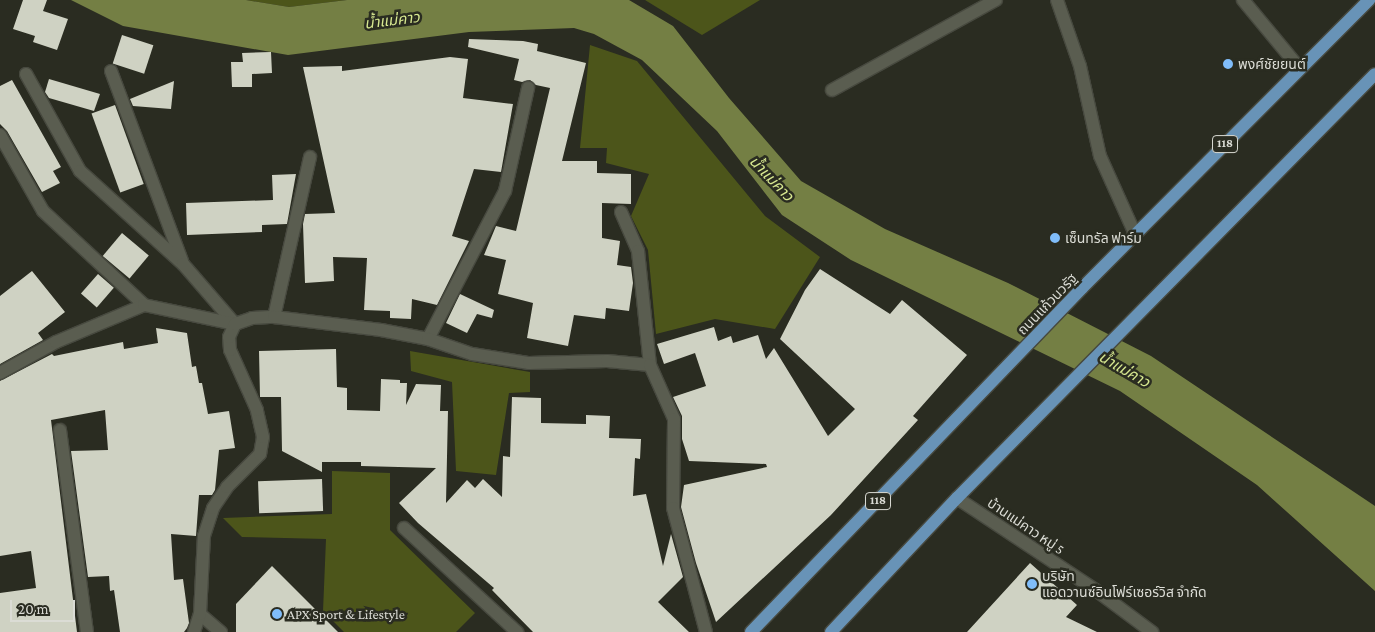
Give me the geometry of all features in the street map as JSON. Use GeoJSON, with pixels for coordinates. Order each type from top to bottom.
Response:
{"type":"FeatureCollection","features":[{"type":"Feature","properties":{"kind":"main road","name":"ถนนแก้วนวรัฐ"},"geometry":{"type":"LineString","coordinates":[[750,632],[1082,288],[1364,2]]}},
{"type":"Feature","properties":{"kind":"main road"},"geometry":{"type":"LineString","coordinates":[[831,632],[957,498],[1375,74]]}},
{"type":"Feature","properties":{"kind":"street"},"geometry":{"type":"LineString","coordinates":[[832,90],[996,0]]}},
{"type":"Feature","properties":{"kind":"street"},"geometry":{"type":"LineString","coordinates":[[1057,0],[1080,66],[1100,156],[1135,234]]}},
{"type":"Feature","properties":{"kind":"street"},"geometry":{"type":"LineString","coordinates":[[1243,0],[1300,69]]}},
{"type":"Feature","properties":{"kind":"street"},"geometry":{"type":"LineString","coordinates":[[111,71],[183,264]]}},
{"type":"Feature","properties":{"kind":"street"},"geometry":{"type":"LineString","coordinates":[[26,74],[80,171],[183,264],[235,324]]}},
{"type":"Feature","properties":{"kind":"street"},"geometry":{"type":"LineString","coordinates":[[428,339],[505,191],[528,88]]}},
{"type":"Feature","properties":{"kind":"street"},"geometry":{"type":"LineString","coordinates":[[0,134],[43,211],[144,305],[235,324],[252,318],[274,317],[381,330],[428,339],[472,354],[529,363],[607,360],[650,365]]}},
{"type":"Feature","properties":{"kind":"street"},"geometry":{"type":"LineString","coordinates":[[274,317],[310,157]]}},
{"type":"Feature","properties":{"kind":"street"},"geometry":{"type":"LineString","coordinates":[[620,212],[638,251],[650,365],[674,419],[673,508],[706,632]]}},
{"type":"Feature","properties":{"kind":"street"},"geometry":{"type":"LineString","coordinates":[[0,373],[56,342],[144,305]]}},
{"type":"Feature","properties":{"kind":"street"},"geometry":{"type":"LineString","coordinates":[[194,632],[200,614],[204,536],[213,508],[227,487],[260,454],[263,437],[257,410],[230,350],[229,337],[235,324]]}},
{"type":"Feature","properties":{"kind":"street"},"geometry":{"type":"LineString","coordinates":[[60,430],[87,632]]}},
{"type":"Feature","properties":{"kind":"street","name":"บ้านแม่คาว หมู่ 5"},"geometry":{"type":"LineString","coordinates":[[957,498],[1097,590],[1152,632]]}},
{"type":"Feature","properties":{"kind":"street"},"geometry":{"type":"LineString","coordinates":[[404,528],[517,632]]}},
{"type":"Feature","properties":{"kind":"street"},"geometry":{"type":"LineString","coordinates":[[200,614],[221,632]]}},
{"type":"Feature","properties":{"kind":"shaded area"},"geometry":{"type":"Polygon","coordinates":[[[246,0],[347,0],[289,7],[246,0]]]}},
{"type":"Feature","properties":{"kind":"shaded area"},"geometry":{"type":"Polygon","coordinates":[[[645,0],[760,0],[702,35],[645,0]]]}},
{"type":"Feature","properties":{"kind":"shaded area"},"geometry":{"type":"Polygon","coordinates":[[[590,45],[637,61],[765,216],[820,257],[775,329],[715,319],[656,334],[648,250],[631,216],[649,174],[606,163],[607,148],[580,148],[590,45]]]}},
{"type":"Feature","properties":{"kind":"shaded area"},"geometry":{"type":"Polygon","coordinates":[[[410,351],[530,372],[530,392],[509,393],[496,475],[456,471],[452,382],[411,371],[410,351]]]}},
{"type":"Feature","properties":{"kind":"shaded area"},"geometry":{"type":"Polygon","coordinates":[[[332,471],[390,473],[390,530],[475,613],[456,632],[344,632],[323,611],[326,539],[242,537],[223,518],[332,514],[332,471]]]}},
{"type":"Feature","properties":{"kind":"water","name":"น้ำแม่คาว"},"geometry":{"type":"Polygon","coordinates":[[[71,0],[246,0],[289,7],[347,0],[629,0],[673,26],[729,98],[801,181],[885,229],[1008,283],[1151,356],[1375,506],[1375,591],[1257,485],[1120,391],[851,260],[782,215],[717,131],[642,60],[594,34],[574,28],[469,32],[288,55],[123,26],[71,0]]]}},
{"type":"Feature","properties":{"kind":"building"},"geometry":{"type":"Polygon","coordinates":[[[23,0],[47,0],[43,11],[68,19],[57,50],[33,42],[35,36],[13,29],[23,0]]]}},
{"type":"Feature","properties":{"kind":"building"},"geometry":{"type":"Polygon","coordinates":[[[122,35],[153,45],[144,74],[113,64],[122,35]]]}},
{"type":"Feature","properties":{"kind":"building"},"geometry":{"type":"Polygon","coordinates":[[[469,39],[523,41],[538,44],[537,51],[586,63],[562,161],[597,161],[597,173],[631,174],[631,204],[602,203],[602,238],[620,241],[617,265],[631,267],[633,283],[629,311],[606,308],[605,319],[574,315],[568,346],[527,338],[533,303],[498,294],[506,260],[484,255],[496,226],[516,231],[550,88],[536,85],[530,80],[522,82],[514,80],[519,59],[468,47],[469,39]]]}},
{"type":"Feature","properties":{"kind":"building"},"geometry":{"type":"Polygon","coordinates":[[[271,52],[272,73],[252,74],[252,87],[232,87],[231,62],[243,62],[242,53],[271,52]]]}},
{"type":"Feature","properties":{"kind":"building"},"geometry":{"type":"Polygon","coordinates":[[[450,57],[468,59],[463,98],[513,104],[501,172],[474,169],[452,236],[469,241],[437,305],[412,299],[411,319],[390,318],[390,311],[364,310],[367,258],[333,257],[334,281],[305,283],[303,224],[305,214],[335,213],[303,67],[342,66],[342,71],[450,57]]]}},
{"type":"Feature","properties":{"kind":"building"},"geometry":{"type":"Polygon","coordinates":[[[49,79],[100,94],[94,111],[49,98],[45,92],[49,79]]]}},
{"type":"Feature","properties":{"kind":"building"},"geometry":{"type":"Polygon","coordinates":[[[12,80],[61,167],[53,171],[60,183],[42,192],[7,131],[0,124],[0,86],[12,80]]]}},
{"type":"Feature","properties":{"kind":"building"},"geometry":{"type":"Polygon","coordinates":[[[174,81],[171,109],[133,106],[130,99],[174,81]]]}},
{"type":"Feature","properties":{"kind":"building"},"geometry":{"type":"Polygon","coordinates":[[[115,105],[144,184],[120,192],[92,114],[115,105]]]}},
{"type":"Feature","properties":{"kind":"building"},"geometry":{"type":"Polygon","coordinates":[[[296,174],[287,224],[262,225],[262,232],[187,235],[186,203],[273,200],[272,175],[296,174]]]}},
{"type":"Feature","properties":{"kind":"building"},"geometry":{"type":"Polygon","coordinates":[[[122,233],[149,255],[130,278],[103,256],[122,233]]]}},
{"type":"Feature","properties":{"kind":"building"},"geometry":{"type":"Polygon","coordinates":[[[820,269],[890,314],[902,300],[967,355],[913,416],[918,420],[831,515],[716,622],[696,563],[681,507],[684,485],[767,467],[766,464],[689,461],[682,439],[682,416],[673,397],[706,386],[695,353],[664,364],[657,344],[714,327],[718,341],[731,336],[733,343],[758,335],[766,359],[774,348],[828,436],[855,409],[780,339],[805,290],[820,269]]]}},
{"type":"Feature","properties":{"kind":"building"},"geometry":{"type":"Polygon","coordinates":[[[32,271],[65,312],[38,333],[43,340],[0,364],[0,296],[32,271]]]}},
{"type":"Feature","properties":{"kind":"building"},"geometry":{"type":"Polygon","coordinates":[[[98,274],[114,288],[97,307],[81,294],[98,274]]]}},
{"type":"Feature","properties":{"kind":"building"},"geometry":{"type":"Polygon","coordinates":[[[460,294],[494,310],[492,318],[477,314],[467,333],[446,323],[460,294]]]}},
{"type":"Feature","properties":{"kind":"building"},"geometry":{"type":"Polygon","coordinates":[[[156,328],[187,333],[192,367],[196,366],[199,383],[202,383],[208,414],[229,411],[235,448],[219,450],[215,490],[212,495],[199,495],[196,536],[171,534],[174,580],[183,579],[189,623],[187,628],[184,632],[120,632],[114,590],[110,591],[109,576],[88,577],[71,451],[108,450],[105,410],[51,420],[77,632],[0,632],[0,593],[36,588],[31,551],[0,556],[0,381],[52,354],[54,356],[123,342],[124,349],[158,343],[156,328]]]}},
{"type":"Feature","properties":{"kind":"building"},"geometry":{"type":"Polygon","coordinates":[[[336,349],[337,387],[347,388],[347,410],[380,411],[381,379],[400,380],[400,383],[407,383],[406,405],[416,384],[441,385],[440,411],[448,411],[446,503],[467,480],[475,488],[483,479],[502,497],[503,456],[510,457],[512,397],[541,398],[541,423],[586,424],[586,415],[610,416],[609,438],[641,439],[640,459],[635,458],[633,496],[646,494],[663,566],[671,534],[683,577],[658,602],[689,632],[533,632],[492,590],[494,588],[418,523],[399,503],[436,468],[361,466],[361,462],[322,462],[322,472],[282,451],[281,397],[260,397],[259,351],[336,349]]]}},
{"type":"Feature","properties":{"kind":"building"},"geometry":{"type":"Polygon","coordinates":[[[322,479],[323,511],[259,513],[258,481],[322,479]]]}},
{"type":"Feature","properties":{"kind":"building","name":"บริษัท แอดวานซ์อินโฟร์เซอร์วิส จำกัด"},"geometry":{"type":"Polygon","coordinates":[[[1030,563],[1077,605],[1066,617],[1097,632],[967,632],[1030,563]]]}},
{"type":"Feature","properties":{"kind":"building"},"geometry":{"type":"Polygon","coordinates":[[[272,566],[338,632],[236,632],[236,604],[272,566]]]}},
{"type":"Feature","properties":{"kind":"place","name":"พงศ์ชัยยนต์"},"geometry":{"type":"Point","coordinates":[1228,64]}},
{"type":"Feature","properties":{"kind":"place","name":"เซ็นทรัล ฟาร์ม"},"geometry":{"type":"Point","coordinates":[1055,238]}},
{"type":"Feature","properties":{"kind":"place","name":"บริษัท แอดวานซ์อินโฟร์เซอร์วิส จำกัด"},"geometry":{"type":"Point","coordinates":[1032,584]}},
{"type":"Feature","properties":{"kind":"place","name":"APX Sport & Lifestyle"},"geometry":{"type":"Point","coordinates":[277,614]}}]}
